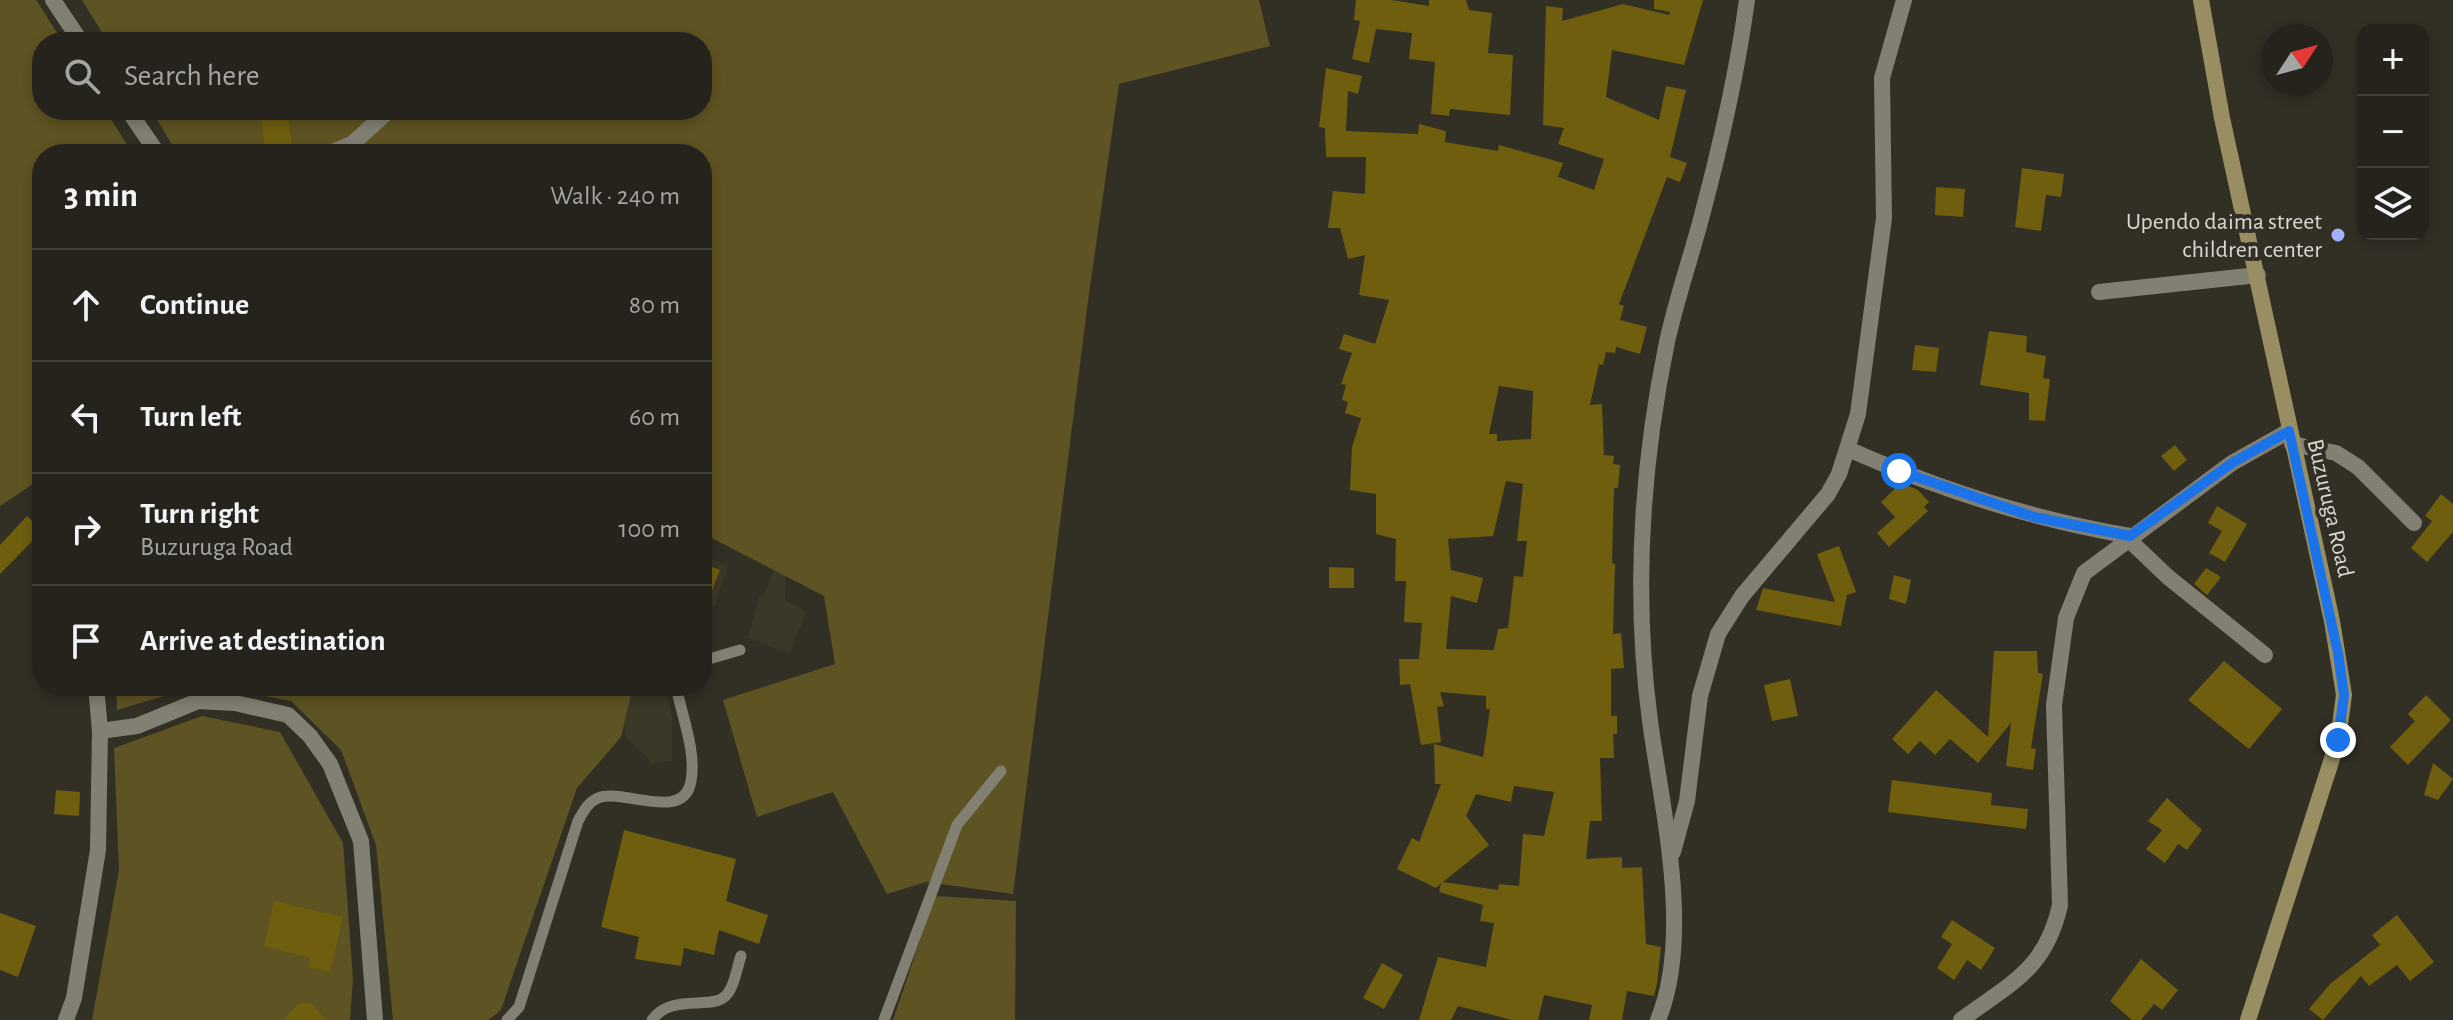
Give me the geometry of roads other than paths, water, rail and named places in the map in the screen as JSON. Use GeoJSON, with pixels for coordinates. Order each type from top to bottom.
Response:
{"type":"FeatureCollection","features":[{"type":"Feature","properties":{"kind":"main road","name":"Buzuruga Road"},"geometry":{"type":"LineString","coordinates":[[2201,0],[2222,118],[2332,621],[2344,695],[2338,740],[2248,1020]]}},
{"type":"Feature","properties":{"kind":"street"},"geometry":{"type":"LineString","coordinates":[[53,0],[74,32]]}},
{"type":"Feature","properties":{"kind":"street"},"geometry":{"type":"LineString","coordinates":[[1658,1020],[1673,971],[1672,854],[1645,666],[1639,598],[1639,541],[1654,410],[1668,339],[1708,194],[1747,0]]}},
{"type":"Feature","properties":{"kind":"street"},"geometry":{"type":"LineString","coordinates":[[1672,854],[1687,801],[1700,696],[1718,634],[1742,596],[1828,494],[1848,449],[1863,383],[1884,218],[1882,78],[1904,0]]}},
{"type":"Feature","properties":{"kind":"street"},"geometry":{"type":"LineString","coordinates":[[135,120],[151,144]]}},
{"type":"Feature","properties":{"kind":"street"},"geometry":{"type":"LineString","coordinates":[[352,144],[378,120]]}},
{"type":"Feature","properties":{"kind":"street"},"geometry":{"type":"LineString","coordinates":[[2099,292],[2258,275]]}},
{"type":"Feature","properties":{"kind":"street"},"geometry":{"type":"LineString","coordinates":[[1961,1020],[2041,957],[2054,933],[2060,905],[2053,754],[2058,661],[2066,618],[2084,573],[2232,463],[2291,437],[2336,453],[2358,467],[2414,523]]}},
{"type":"Feature","properties":{"kind":"street"},"geometry":{"type":"LineString","coordinates":[[1848,449],[1980,502],[2129,537],[2168,577],[2265,655]]}},
{"type":"Feature","properties":{"kind":"street"},"geometry":{"type":"LineString","coordinates":[[66,1020],[74,998],[98,850],[100,731],[97,696]]}},
{"type":"Feature","properties":{"kind":"street"},"geometry":{"type":"LineString","coordinates":[[100,731],[137,726],[198,701],[235,703],[288,715],[310,736],[330,764],[361,841],[375,1020]]}},
{"type":"Feature","properties":{"kind":"lane"},"geometry":{"type":"LineString","coordinates":[[712,658],[740,650]]}},
{"type":"Feature","properties":{"kind":"lane"},"geometry":{"type":"LineString","coordinates":[[507,1020],[519,1007],[578,821],[586,806],[599,797],[671,803],[687,792],[691,782],[691,759],[678,696]]}},
{"type":"Feature","properties":{"kind":"lane"},"geometry":{"type":"LineString","coordinates":[[884,1020],[957,825],[1001,771]]}},
{"type":"Feature","properties":{"kind":"lane"},"geometry":{"type":"LineString","coordinates":[[652,1020],[659,1010],[678,1003],[720,1000],[728,994],[741,956]]}},
{"type":"Feature","properties":{"kind":"place","name":"Upendo daima street children center"},"geometry":{"type":"Point","coordinates":[2338,235]}}]}
